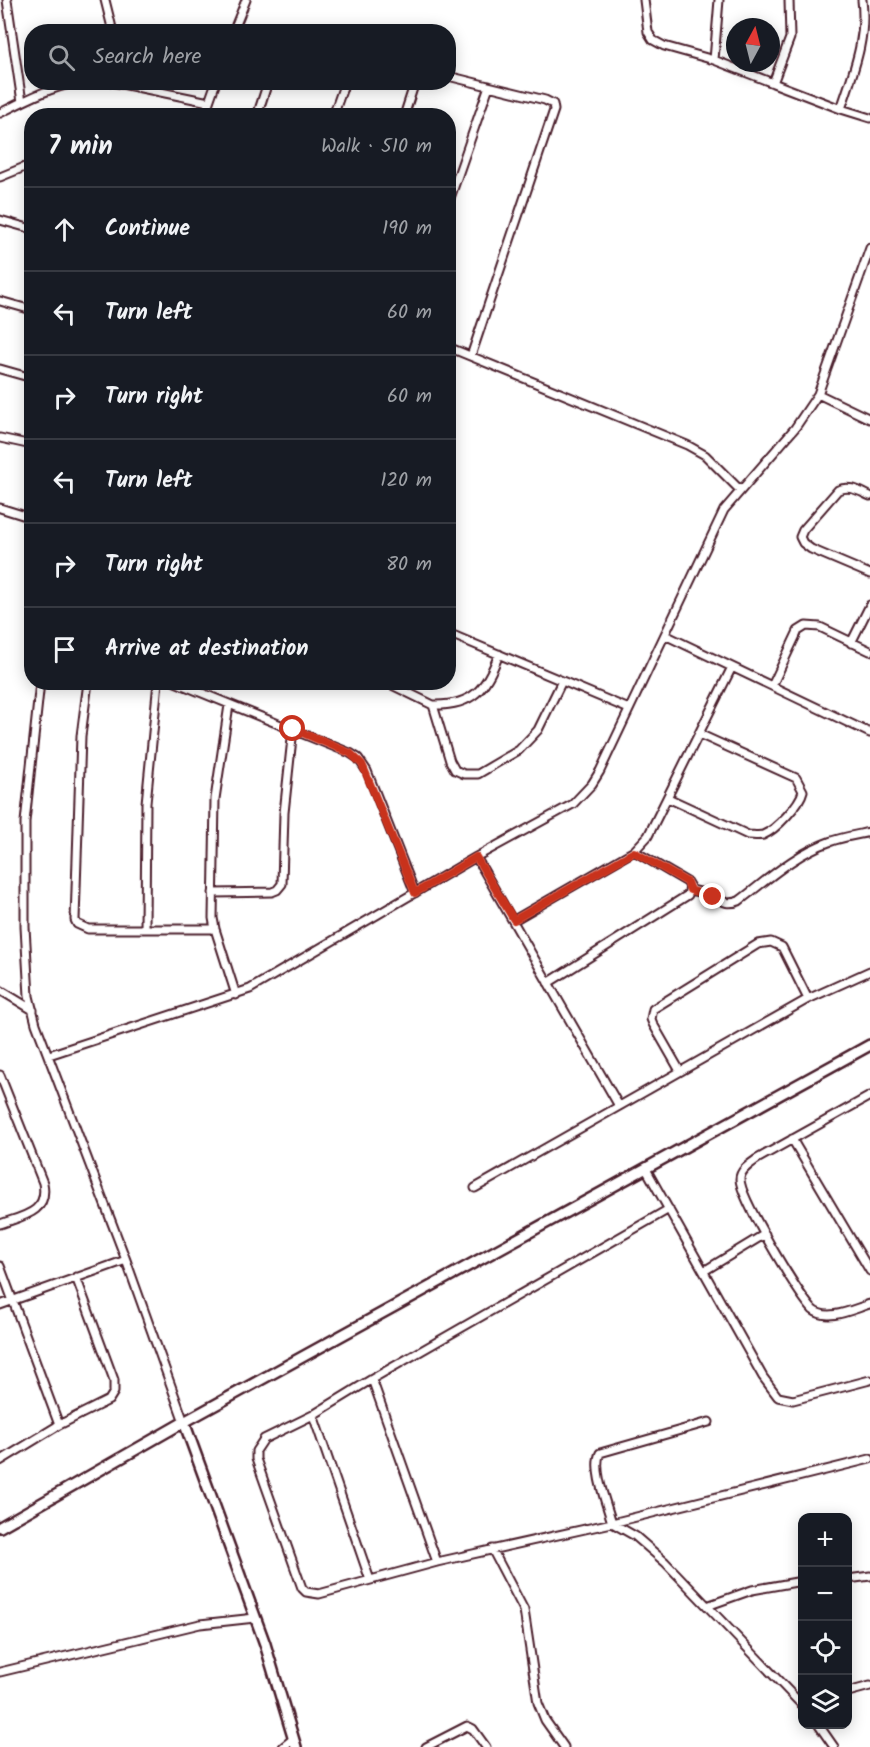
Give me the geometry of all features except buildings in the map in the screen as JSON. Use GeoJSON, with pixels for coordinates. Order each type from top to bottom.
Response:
{"type":"FeatureCollection","features":[{"type":"Feature","properties":{"kind":"street"},"geometry":{"type":"LineString","coordinates":[[7,0],[22,102]]}},
{"type":"Feature","properties":{"kind":"street"},"geometry":{"type":"LineString","coordinates":[[105,0],[111,24]]}},
{"type":"Feature","properties":{"kind":"street"},"geometry":{"type":"LineString","coordinates":[[644,0],[648,32],[653,40],[664,46],[714,60],[870,118]]}},
{"type":"Feature","properties":{"kind":"street"},"geometry":{"type":"LineString","coordinates":[[714,60],[719,0]]}},
{"type":"Feature","properties":{"kind":"street"},"geometry":{"type":"LineString","coordinates":[[772,83],[790,38],[789,0]]}},
{"type":"Feature","properties":{"kind":"street"},"geometry":{"type":"LineString","coordinates":[[841,109],[862,41],[864,18],[862,0]]}},
{"type":"Feature","properties":{"kind":"street"},"geometry":{"type":"LineString","coordinates":[[236,24],[243,2]]}},
{"type":"Feature","properties":{"kind":"street"},"geometry":{"type":"LineString","coordinates":[[456,78],[550,102],[554,110],[471,356]]}},
{"type":"Feature","properties":{"kind":"street"},"geometry":{"type":"LineString","coordinates":[[456,181],[489,86]]}},
{"type":"Feature","properties":{"kind":"street"},"geometry":{"type":"LineString","coordinates":[[0,113],[49,90]]}},
{"type":"Feature","properties":{"kind":"street"},"geometry":{"type":"LineString","coordinates":[[155,90],[209,102]]}},
{"type":"Feature","properties":{"kind":"street"},"geometry":{"type":"LineString","coordinates":[[207,108],[213,90]]}},
{"type":"Feature","properties":{"kind":"street"},"geometry":{"type":"LineString","coordinates":[[260,108],[265,90]]}},
{"type":"Feature","properties":{"kind":"street"},"geometry":{"type":"LineString","coordinates":[[336,108],[342,90]]}},
{"type":"Feature","properties":{"kind":"street"},"geometry":{"type":"LineString","coordinates":[[407,108],[412,90]]}},
{"type":"Feature","properties":{"kind":"street"},"geometry":{"type":"LineString","coordinates":[[0,177],[24,167]]}},
{"type":"Feature","properties":{"kind":"street"},"geometry":{"type":"LineString","coordinates":[[0,220],[24,227]]}},
{"type":"Feature","properties":{"kind":"street"},"geometry":{"type":"LineString","coordinates":[[49,1055],[250,989],[476,857],[573,804],[596,777],[719,518],[740,490],[795,428],[818,394],[870,248]]}},
{"type":"Feature","properties":{"kind":"street"},"geometry":{"type":"LineString","coordinates":[[0,301],[24,308]]}},
{"type":"Feature","properties":{"kind":"street"},"geometry":{"type":"LineString","coordinates":[[456,350],[687,445],[705,455],[740,490]]}},
{"type":"Feature","properties":{"kind":"street"},"geometry":{"type":"LineString","coordinates":[[0,369],[24,376]]}},
{"type":"Feature","properties":{"kind":"street"},"geometry":{"type":"LineString","coordinates":[[818,394],[870,419]]}},
{"type":"Feature","properties":{"kind":"street"},"geometry":{"type":"LineString","coordinates":[[0,438],[24,444]]}},
{"type":"Feature","properties":{"kind":"street"},"geometry":{"type":"LineString","coordinates":[[870,496],[854,489],[838,490],[803,530],[800,537],[803,543],[811,549],[870,574]]}},
{"type":"Feature","properties":{"kind":"street"},"geometry":{"type":"LineString","coordinates":[[0,508],[24,516]]}},
{"type":"Feature","properties":{"kind":"street"},"geometry":{"type":"LineString","coordinates":[[851,643],[870,605]]}},
{"type":"Feature","properties":{"kind":"street"},"geometry":{"type":"LineString","coordinates":[[772,686],[802,628],[810,625],[820,627],[870,651]]}},
{"type":"Feature","properties":{"kind":"street"},"geometry":{"type":"LineString","coordinates":[[665,635],[870,733]]}},
{"type":"Feature","properties":{"kind":"street"},"geometry":{"type":"LineString","coordinates":[[456,636],[629,709]]}},
{"type":"Feature","properties":{"kind":"street"},"geometry":{"type":"LineString","coordinates":[[402,690],[433,705],[458,702],[471,697],[484,686],[499,654]]}},
{"type":"Feature","properties":{"kind":"street"},"geometry":{"type":"LineString","coordinates":[[514,920],[634,852],[648,836],[732,667]]}},
{"type":"Feature","properties":{"kind":"street"},"geometry":{"type":"LineString","coordinates":[[433,705],[450,761],[455,770],[464,774],[478,774],[519,750],[532,737],[538,730],[562,681]]}},
{"type":"Feature","properties":{"kind":"street"},"geometry":{"type":"LineString","coordinates":[[39,690],[25,822],[25,927],[29,996],[255,1618],[294,1743],[283,1747]]}},
{"type":"Feature","properties":{"kind":"street"},"geometry":{"type":"LineString","coordinates":[[87,690],[81,736],[75,920],[88,929],[214,929]]}},
{"type":"Feature","properties":{"kind":"street"},"geometry":{"type":"LineString","coordinates":[[145,928],[146,803],[157,690]]}},
{"type":"Feature","properties":{"kind":"street"},"geometry":{"type":"LineString","coordinates":[[194,690],[350,753],[362,764],[415,893]]}},
{"type":"Feature","properties":{"kind":"street"},"geometry":{"type":"LineString","coordinates":[[229,705],[215,799],[213,893],[214,929],[236,995]]}},
{"type":"Feature","properties":{"kind":"street"},"geometry":{"type":"LineString","coordinates":[[213,893],[272,892],[282,885],[284,813],[293,729]]}},
{"type":"Feature","properties":{"kind":"street"},"geometry":{"type":"LineString","coordinates":[[668,798],[748,835],[756,836],[765,834],[774,828],[799,803],[803,791],[796,777],[699,734]]}},
{"type":"Feature","properties":{"kind":"street"},"geometry":{"type":"LineString","coordinates":[[690,890],[709,895],[725,903],[733,903],[809,851],[829,842],[870,832]]}},
{"type":"Feature","properties":{"kind":"street"},"geometry":{"type":"LineString","coordinates":[[634,852],[687,882],[690,890]]}},
{"type":"Feature","properties":{"kind":"street"},"geometry":{"type":"LineString","coordinates":[[476,857],[619,1106]]}},
{"type":"Feature","properties":{"kind":"street"},"geometry":{"type":"LineString","coordinates":[[548,983],[681,901],[690,890]]}},
{"type":"Feature","properties":{"kind":"street"},"geometry":{"type":"LineString","coordinates":[[680,1071],[653,1024],[651,1016],[653,1010],[758,944],[771,942],[782,947],[808,999]]}},
{"type":"Feature","properties":{"kind":"street"},"geometry":{"type":"LineString","coordinates":[[475,1188],[808,999],[870,971]]}},
{"type":"Feature","properties":{"kind":"street"},"geometry":{"type":"LineString","coordinates":[[0,990],[33,1010]]}},
{"type":"Feature","properties":{"kind":"street"},"geometry":{"type":"LineString","coordinates":[[0,1527],[184,1422],[870,1045]]}},
{"type":"Feature","properties":{"kind":"street"},"geometry":{"type":"LineString","coordinates":[[0,1075],[45,1193],[43,1201],[34,1211],[0,1224]]}},
{"type":"Feature","properties":{"kind":"street"},"geometry":{"type":"LineString","coordinates":[[870,1096],[754,1162],[742,1171],[740,1176],[743,1192],[765,1234],[807,1304],[815,1312],[839,1314],[870,1304]]}},
{"type":"Feature","properties":{"kind":"street"},"geometry":{"type":"LineString","coordinates":[[792,1139],[870,1271]]}},
{"type":"Feature","properties":{"kind":"street"},"geometry":{"type":"LineString","coordinates":[[646,1169],[763,1377],[778,1397],[793,1400],[870,1380]]}},
{"type":"Feature","properties":{"kind":"street"},"geometry":{"type":"LineString","coordinates":[[669,1209],[313,1415],[264,1439],[256,1451],[255,1459],[302,1588],[306,1592],[319,1594],[436,1562],[612,1523],[870,1459]]}},
{"type":"Feature","properties":{"kind":"street"},"geometry":{"type":"LineString","coordinates":[[704,1271],[765,1234]]}},
{"type":"Feature","properties":{"kind":"street"},"geometry":{"type":"LineString","coordinates":[[0,1305],[126,1260]]}},
{"type":"Feature","properties":{"kind":"street"},"geometry":{"type":"LineString","coordinates":[[0,1266],[59,1425]]}},
{"type":"Feature","properties":{"kind":"street"},"geometry":{"type":"LineString","coordinates":[[0,1461],[59,1425],[109,1400],[114,1392],[115,1386],[76,1277]]}},
{"type":"Feature","properties":{"kind":"street"},"geometry":{"type":"LineString","coordinates":[[372,1379],[436,1562]]}},
{"type":"Feature","properties":{"kind":"street"},"geometry":{"type":"LineString","coordinates":[[313,1415],[370,1580]]}},
{"type":"Feature","properties":{"kind":"street"},"geometry":{"type":"LineString","coordinates":[[612,1523],[598,1472],[597,1461],[600,1453],[709,1422]]}},
{"type":"Feature","properties":{"kind":"street"},"geometry":{"type":"LineString","coordinates":[[612,1523],[626,1529],[647,1545],[798,1701]]}},
{"type":"Feature","properties":{"kind":"street"},"geometry":{"type":"LineString","coordinates":[[492,1549],[524,1610],[538,1703],[545,1720],[564,1747]]}},
{"type":"Feature","properties":{"kind":"street"},"geometry":{"type":"LineString","coordinates":[[852,1578],[870,1576]]}},
{"type":"Feature","properties":{"kind":"street"},"geometry":{"type":"LineString","coordinates":[[707,1606],[752,1590],[798,1582]]}},
{"type":"Feature","properties":{"kind":"street"},"geometry":{"type":"LineString","coordinates":[[0,1672],[200,1624],[255,1618]]}},
{"type":"Feature","properties":{"kind":"street"},"geometry":{"type":"LineString","coordinates":[[852,1691],[870,1686]]}},
{"type":"Feature","properties":{"kind":"street"},"geometry":{"type":"LineString","coordinates":[[426,1747],[467,1726],[473,1729],[486,1747]]}},
{"type":"Feature","properties":{"kind":"street"},"geometry":{"type":"LineString","coordinates":[[821,1729],[834,1747]]}},
{"type":"Feature","properties":{"kind":"route"},"geometry":{"type":"LineString","coordinates":[[293,729],[358,758],[367,771],[415,893],[476,857],[514,920],[634,852],[687,882],[690,890],[713,897]]}}]}
